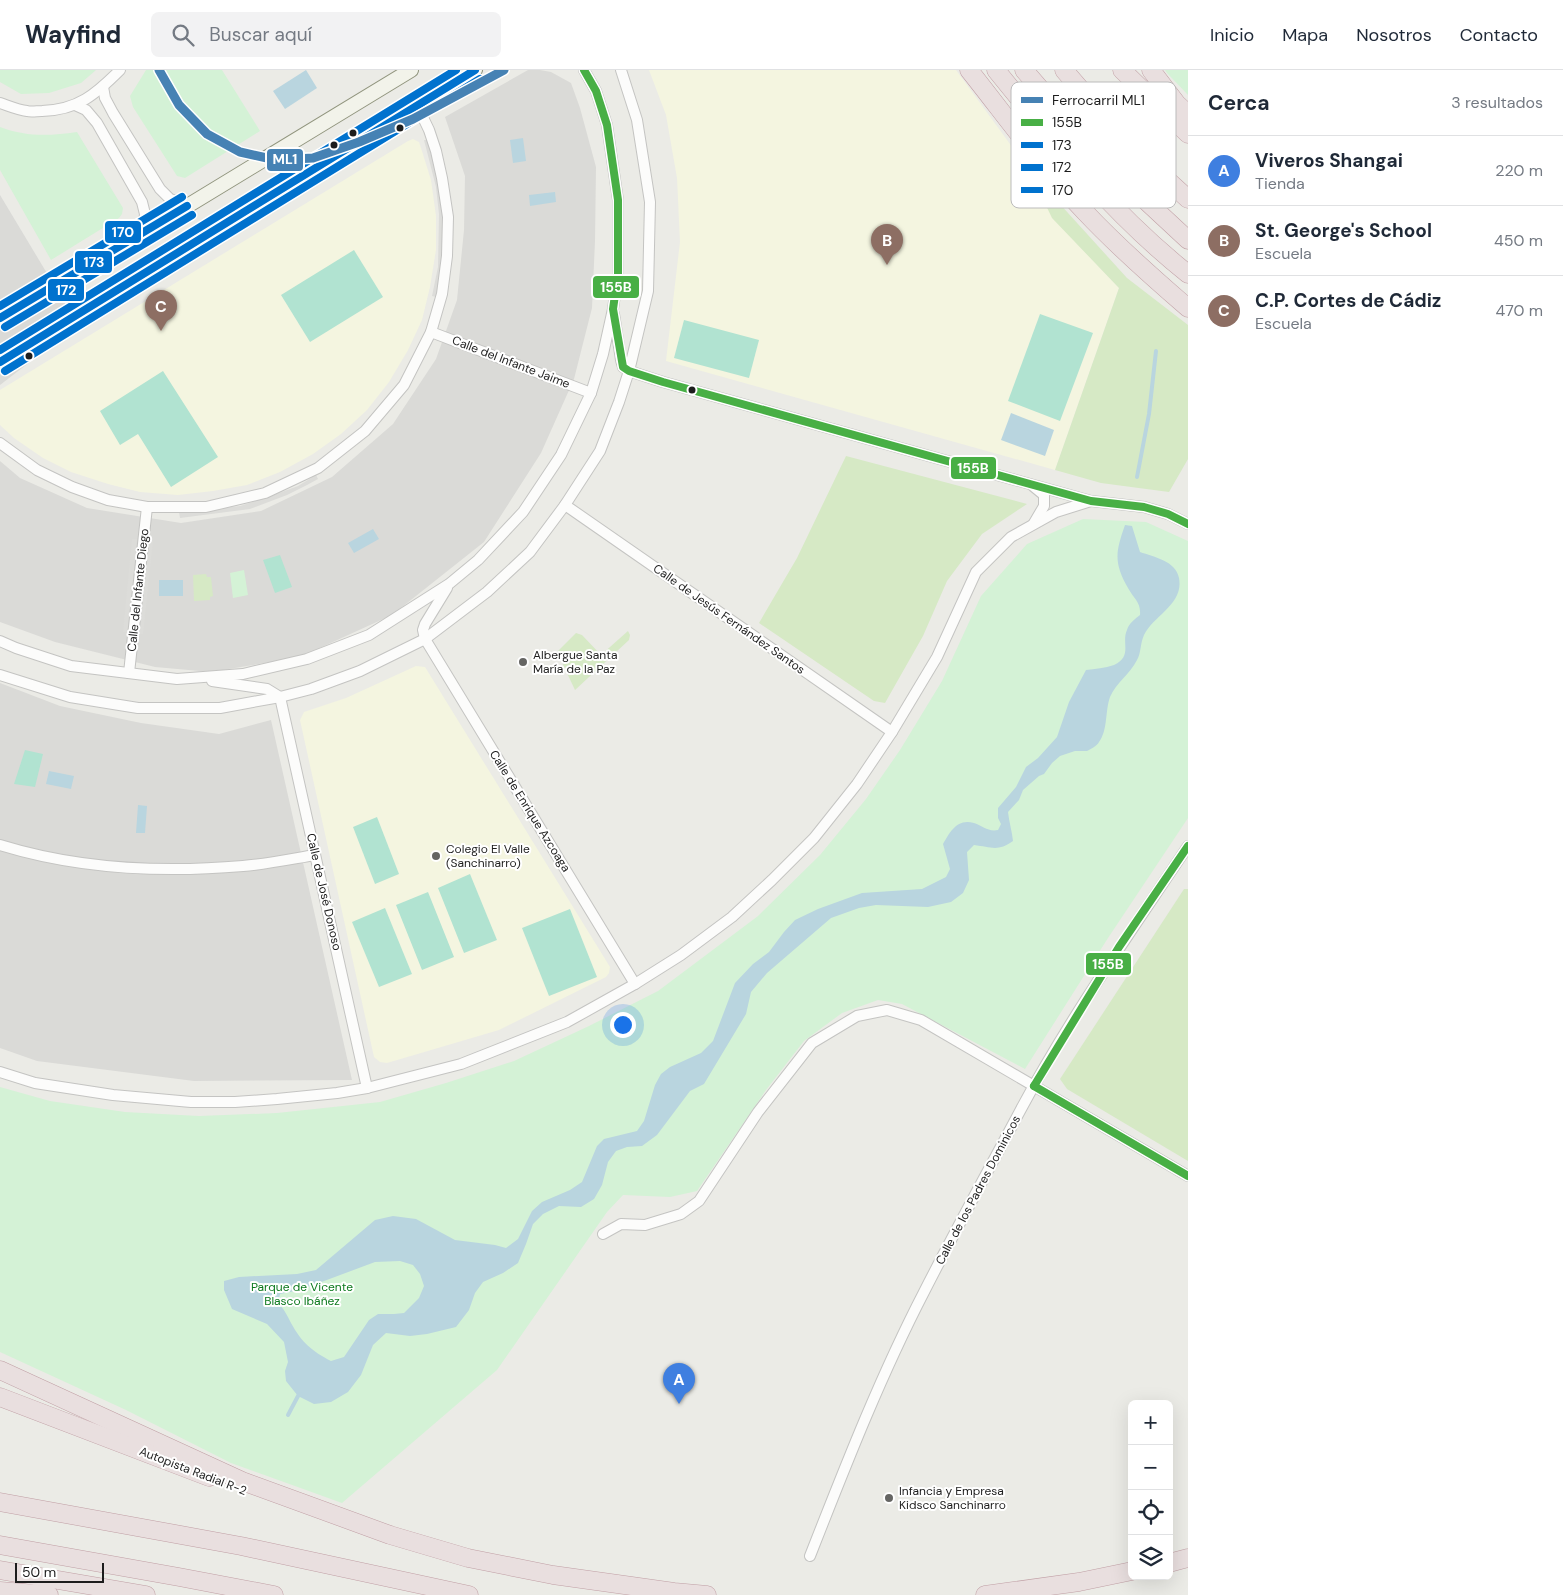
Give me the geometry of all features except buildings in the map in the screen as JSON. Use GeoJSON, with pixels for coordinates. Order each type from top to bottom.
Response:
{"type":"FeatureCollection","features":[{"type":"Feature","properties":{"kind":"highway"},"geometry":{"type":"LineString","coordinates":[[970,70],[1011,124]]}},
{"type":"Feature","properties":{"kind":"highway"},"geometry":{"type":"LineString","coordinates":[[996,70],[1011,89]]}},
{"type":"Feature","properties":{"kind":"highway"},"geometry":{"type":"LineString","coordinates":[[1024,70],[1034,82]]}},
{"type":"Feature","properties":{"kind":"highway"},"geometry":{"type":"LineString","coordinates":[[1064,70],[1074,82]]}},
{"type":"Feature","properties":{"kind":"highway"},"geometry":{"type":"LineString","coordinates":[[1078,70],[1088,82]]}},
{"type":"Feature","properties":{"kind":"highway"},"geometry":{"type":"LineString","coordinates":[[1122,70],[1134,82]]}},
{"type":"Feature","properties":{"kind":"highway"},"geometry":{"type":"LineString","coordinates":[[1151,70],[1160,82]]}},
{"type":"Feature","properties":{"kind":"highway"},"geometry":{"type":"LineString","coordinates":[[1176,103],[1188,114]]}},
{"type":"Feature","properties":{"kind":"highway"},"geometry":{"type":"LineString","coordinates":[[1176,122],[1188,134]]}},
{"type":"Feature","properties":{"kind":"highway"},"geometry":{"type":"LineString","coordinates":[[1176,188],[1188,199]]}},
{"type":"Feature","properties":{"kind":"highway"},"geometry":{"type":"LineString","coordinates":[[1081,208],[1154,279],[1188,308]]}},
{"type":"Feature","properties":{"kind":"highway"},"geometry":{"type":"LineString","coordinates":[[1116,208],[1162,254],[1188,274]]}},
{"type":"Feature","properties":{"kind":"highway"},"geometry":{"type":"LineString","coordinates":[[1154,208],[1188,240]]}},
{"type":"Feature","properties":{"kind":"highway"},"geometry":{"type":"LineString","coordinates":[[0,1370],[242,1480],[390,1535],[468,1558],[553,1575],[707,1595]]}},
{"type":"Feature","properties":{"kind":"highway","name":"Autopista Radial R-2"},"geometry":{"type":"LineString","coordinates":[[0,1397],[322,1522],[390,1535]]}},
{"type":"Feature","properties":{"kind":"highway"},"geometry":{"type":"LineString","coordinates":[[0,1502],[232,1544],[469,1595]]}},
{"type":"Feature","properties":{"kind":"highway"},"geometry":{"type":"LineString","coordinates":[[0,1545],[274,1595]]}},
{"type":"Feature","properties":{"kind":"highway"},"geometry":{"type":"LineString","coordinates":[[1173,1562],[1188,1558]]}},
{"type":"Feature","properties":{"kind":"highway"},"geometry":{"type":"LineString","coordinates":[[0,1570],[146,1595]]}},
{"type":"Feature","properties":{"kind":"highway"},"geometry":{"type":"LineString","coordinates":[[985,1595],[1079,1582],[1128,1572]]}},
{"type":"Feature","properties":{"kind":"highway"},"geometry":{"type":"LineString","coordinates":[[0,1591],[49,1595]]}},
{"type":"Feature","properties":{"kind":"street"},"geometry":{"type":"LineString","coordinates":[[0,103],[27,111],[55,110],[75,105],[103,87],[120,70]]}},
{"type":"Feature","properties":{"kind":"street"},"geometry":{"type":"LineString","coordinates":[[0,318],[411,70]]}},
{"type":"Feature","properties":{"kind":"street"},"geometry":{"type":"LineString","coordinates":[[0,362],[475,70]]}},
{"type":"Feature","properties":{"kind":"street"},"geometry":{"type":"LineString","coordinates":[[176,679],[243,674],[307,659],[369,635],[449,584],[478,560],[523,512],[561,455],[590,393],[603,354],[618,274],[618,200],[607,125],[596,91],[584,70]]}},
{"type":"Feature","properties":{"kind":"street"},"geometry":{"type":"LineString","coordinates":[[0,675],[70,697],[138,708],[220,708],[280,697],[311,689],[360,671],[425,639],[487,592],[530,552],[565,505],[600,451],[630,371],[648,290],[650,202],[637,120],[621,70]]}},
{"type":"Feature","properties":{"kind":"street"},"geometry":{"type":"LineString","coordinates":[[103,87],[105,98],[113,113],[160,189],[170,199],[189,205]]}},
{"type":"Feature","properties":{"kind":"street"},"geometry":{"type":"LineString","coordinates":[[75,105],[86,110],[97,123],[142,202],[145,214],[143,233]]}},
{"type":"Feature","properties":{"kind":"street"},"geometry":{"type":"LineString","coordinates":[[0,442],[37,470],[72,487],[108,500],[147,507],[206,506],[264,494],[318,468],[366,431],[404,385],[431,332],[442,294],[448,256],[448,217],[442,178],[429,130],[417,105]]}},
{"type":"Feature","properties":{"kind":"street"},"geometry":{"type":"LineString","coordinates":[[613,308],[621,360],[623,367],[630,371],[663,382],[1091,501],[1144,507],[1168,514],[1188,524]]}},
{"type":"Feature","properties":{"kind":"street","name":"Calle del Infante Jaime"},"geometry":{"type":"LineString","coordinates":[[431,332],[590,393]]}},
{"type":"Feature","properties":{"kind":"street"},"geometry":{"type":"LineString","coordinates":[[1029,483],[1044,495],[1044,506],[1034,523]]}},
{"type":"Feature","properties":{"kind":"street"},"geometry":{"type":"LineString","coordinates":[[0,1072],[35,1083],[113,1095],[191,1102],[236,1102],[277,1099],[367,1088],[461,1064],[567,1022],[635,984],[681,955],[732,917],[772,880],[820,830],[858,784],[937,657],[976,572],[1011,537],[1056,512],[1091,501]]}},
{"type":"Feature","properties":{"kind":"street","name":"Calle de Jesús Fernández Santos"},"geometry":{"type":"LineString","coordinates":[[565,505],[892,732]]}},
{"type":"Feature","properties":{"kind":"street","name":"Calle del Infante Diego"},"geometry":{"type":"LineString","coordinates":[[129,673],[147,507]]}},
{"type":"Feature","properties":{"kind":"street"},"geometry":{"type":"LineString","coordinates":[[425,639],[423,630],[425,624],[449,584]]}},
{"type":"Feature","properties":{"kind":"street","name":"Calle de Enrique Azcoaga"},"geometry":{"type":"LineString","coordinates":[[425,639],[635,984]]}},
{"type":"Feature","properties":{"kind":"street"},"geometry":{"type":"LineString","coordinates":[[0,641],[71,666],[176,679],[225,682],[268,689],[280,697]]}},
{"type":"Feature","properties":{"kind":"street","name":"Calle de José Donoso"},"geometry":{"type":"LineString","coordinates":[[280,697],[367,1088]]}},
{"type":"Feature","properties":{"kind":"street"},"geometry":{"type":"LineString","coordinates":[[0,845],[79,862],[152,869],[245,866],[315,855]]}},
{"type":"Feature","properties":{"kind":"street","name":"Calle de los Padres Dominicos"},"geometry":{"type":"LineString","coordinates":[[810,1556],[870,1408],[923,1292],[1034,1086],[1120,947],[1184,860],[1188,846]]}},
{"type":"Feature","properties":{"kind":"street"},"geometry":{"type":"LineString","coordinates":[[603,1234],[620,1224],[645,1225],[681,1214],[699,1201],[758,1112],[812,1043],[857,1016],[887,1010],[921,1020],[1188,1176]]}},
{"type":"Feature","properties":{"kind":"shaded area"},"geometry":{"type":"Polygon","coordinates":[[[528,70],[551,72],[571,83],[596,167],[592,308],[574,379],[541,453],[484,542],[392,615],[300,657],[211,672],[155,667],[55,642],[0,622],[0,461],[20,478],[87,508],[181,523],[261,511],[332,477],[393,424],[436,359],[457,300],[464,230],[465,176],[445,117],[528,70]]]}},
{"type":"Feature","properties":{"kind":"shaded area"},"geometry":{"type":"Polygon","coordinates":[[[649,70],[956,70],[1011,145],[1011,208],[1048,208],[1053,218],[1119,288],[1055,470],[666,361],[680,242],[677,178],[666,115],[649,70]]]}},
{"type":"Feature","properties":{"kind":"shaded area"},"geometry":{"type":"Polygon","coordinates":[[[413,139],[419,142],[431,180],[436,216],[436,250],[422,320],[408,350],[389,382],[367,410],[341,434],[313,454],[280,472],[247,485],[178,495],[140,492],[71,472],[43,458],[14,438],[0,425],[0,390],[413,139]]]}},
{"type":"Feature","properties":{"kind":"shaded area"},"geometry":{"type":"Polygon","coordinates":[[[424,140],[428,140],[438,179],[442,206],[443,258],[436,297],[432,296],[438,267],[439,214],[436,187],[424,140]]]}},
{"type":"Feature","properties":{"kind":"shaded area"},"geometry":{"type":"Polygon","coordinates":[[[0,195],[78,325],[0,385],[0,195]]]}},
{"type":"Feature","properties":{"kind":"shaded area"},"geometry":{"type":"Polygon","coordinates":[[[316,475],[318,479],[307,485],[250,509],[180,518],[179,512],[240,506],[298,486],[316,475]]]}},
{"type":"Feature","properties":{"kind":"shaded area"},"geometry":{"type":"Polygon","coordinates":[[[132,539],[137,539],[128,632],[123,632],[132,539]]]}},
{"type":"Feature","properties":{"kind":"shaded area"},"geometry":{"type":"Polygon","coordinates":[[[149,541],[153,541],[143,634],[139,634],[149,541]]]}},
{"type":"Feature","properties":{"kind":"shaded area","name":"Colegio El Valle (Sanchinarro)"},"geometry":{"type":"Polygon","coordinates":[[[416,666],[425,667],[610,967],[606,977],[499,1030],[387,1063],[380,1062],[374,1057],[300,720],[304,712],[346,698],[416,666]]]}},
{"type":"Feature","properties":{"kind":"shaded area"},"geometry":{"type":"Polygon","coordinates":[[[0,683],[60,706],[141,723],[219,734],[271,720],[352,1080],[194,1081],[37,1061],[0,1048],[0,683]]]}},
{"type":"Feature","properties":{"kind":"green space"},"geometry":{"type":"Polygon","coordinates":[[[0,70],[96,70],[81,83],[49,93],[21,94],[0,82],[0,70]]]}},
{"type":"Feature","properties":{"kind":"green space"},"geometry":{"type":"Polygon","coordinates":[[[146,70],[222,70],[260,131],[185,178],[177,176],[133,107],[130,96],[146,70]]]}},
{"type":"Feature","properties":{"kind":"green space"},"geometry":{"type":"Polygon","coordinates":[[[1165,70],[1188,70],[1188,95],[1176,82],[1165,70]]]}},
{"type":"Feature","properties":{"kind":"green space"},"geometry":{"type":"Polygon","coordinates":[[[0,127],[19,133],[38,135],[77,132],[123,208],[122,214],[119,218],[51,260],[0,170],[0,127]]]}},
{"type":"Feature","properties":{"kind":"green space"},"geometry":{"type":"Polygon","coordinates":[[[1047,208],[1063,208],[1127,278],[1188,325],[1188,459],[1169,492],[1101,483],[1055,470],[1119,288],[1052,218],[1047,208]]]}},
{"type":"Feature","properties":{"kind":"green space"},"geometry":{"type":"Polygon","coordinates":[[[354,250],[383,297],[310,342],[281,295],[354,250]]]}},
{"type":"Feature","properties":{"kind":"green space"},"geometry":{"type":"Polygon","coordinates":[[[1040,314],[1093,333],[1060,421],[1008,401],[1040,314]]]}},
{"type":"Feature","properties":{"kind":"green space"},"geometry":{"type":"Polygon","coordinates":[[[684,320],[759,340],[749,378],[674,358],[684,320]]]}},
{"type":"Feature","properties":{"kind":"green space"},"geometry":{"type":"Polygon","coordinates":[[[163,371],[218,457],[171,487],[138,434],[120,445],[100,411],[163,371]]]}},
{"type":"Feature","properties":{"kind":"green space"},"geometry":{"type":"Polygon","coordinates":[[[846,456],[1027,504],[982,534],[947,581],[923,636],[885,703],[874,701],[759,623],[797,558],[846,456]]]}},
{"type":"Feature","properties":{"kind":"green space","name":"Parque de Vicente Blasco Ibáñez"},"geometry":{"type":"Polygon","coordinates":[[[1083,519],[1146,522],[1188,541],[1188,818],[1108,938],[1025,1069],[902,1004],[878,1000],[842,1013],[804,1041],[766,1090],[697,1191],[670,1197],[623,1195],[607,1212],[497,1370],[342,1503],[231,1463],[126,1410],[0,1352],[0,1087],[50,1101],[125,1112],[199,1116],[277,1113],[380,1102],[514,1061],[658,991],[758,916],[820,855],[866,799],[900,750],[942,681],[981,596],[1027,544],[1083,519]]]}},
{"type":"Feature","properties":{"kind":"green space"},"geometry":{"type":"Polygon","coordinates":[[[280,555],[292,587],[275,593],[263,560],[280,555]]]}},
{"type":"Feature","properties":{"kind":"green space"},"geometry":{"type":"Polygon","coordinates":[[[244,570],[248,595],[233,598],[230,573],[244,570]]]}},
{"type":"Feature","properties":{"kind":"green space"},"geometry":{"type":"Polygon","coordinates":[[[206,574],[207,577],[211,577],[213,596],[210,597],[210,600],[194,601],[193,575],[206,574]]]}},
{"type":"Feature","properties":{"kind":"green space"},"geometry":{"type":"Polygon","coordinates":[[[628,631],[630,635],[629,640],[575,690],[557,652],[576,633],[582,635],[601,655],[628,631]]]}},
{"type":"Feature","properties":{"kind":"green space"},"geometry":{"type":"Polygon","coordinates":[[[25,750],[43,754],[35,787],[14,784],[25,750]]]}},
{"type":"Feature","properties":{"kind":"green space"},"geometry":{"type":"Polygon","coordinates":[[[377,817],[399,874],[375,884],[353,827],[377,817]]]}},
{"type":"Feature","properties":{"kind":"green space"},"geometry":{"type":"Polygon","coordinates":[[[470,874],[497,940],[464,953],[438,888],[470,874]]]}},
{"type":"Feature","properties":{"kind":"green space"},"geometry":{"type":"Polygon","coordinates":[[[1184,889],[1188,889],[1188,1161],[1067,1089],[1060,1079],[1184,889]]]}},
{"type":"Feature","properties":{"kind":"green space"},"geometry":{"type":"Polygon","coordinates":[[[428,892],[454,957],[422,970],[396,905],[428,892]]]}},
{"type":"Feature","properties":{"kind":"green space"},"geometry":{"type":"Polygon","coordinates":[[[385,908],[412,974],[379,987],[352,922],[385,908]]]}},
{"type":"Feature","properties":{"kind":"green space"},"geometry":{"type":"Polygon","coordinates":[[[570,909],[597,977],[549,996],[522,928],[570,909]]]}},
{"type":"Feature","properties":{"kind":"water"},"geometry":{"type":"Polygon","coordinates":[[[306,70],[317,88],[285,109],[273,91],[306,70]]]}},
{"type":"Feature","properties":{"kind":"water"},"geometry":{"type":"Polygon","coordinates":[[[523,138],[526,161],[513,163],[510,140],[523,138]]]}},
{"type":"Feature","properties":{"kind":"water"},"geometry":{"type":"Polygon","coordinates":[[[555,192],[556,202],[530,206],[529,195],[555,192]]]}},
{"type":"Feature","properties":{"kind":"water"},"geometry":{"type":"Polygon","coordinates":[[[1011,413],[1054,430],[1045,456],[1001,440],[1011,413]]]}},
{"type":"Feature","properties":{"kind":"water"},"geometry":{"type":"Polygon","coordinates":[[[1125,525],[1132,526],[1140,552],[1158,558],[1174,567],[1179,578],[1177,595],[1144,635],[1137,660],[1110,697],[1104,732],[1098,743],[1087,751],[1075,751],[1060,756],[1044,774],[1023,790],[1019,800],[1008,812],[1013,841],[999,848],[974,845],[967,852],[969,880],[963,893],[951,902],[928,907],[876,905],[859,908],[831,918],[767,973],[751,992],[746,1014],[704,1084],[690,1091],[657,1135],[642,1146],[627,1147],[616,1151],[608,1162],[602,1185],[594,1199],[581,1207],[559,1206],[543,1214],[533,1224],[518,1263],[503,1273],[483,1282],[475,1293],[469,1310],[456,1327],[410,1336],[386,1333],[373,1345],[361,1375],[348,1392],[331,1402],[314,1404],[298,1396],[286,1381],[285,1371],[288,1362],[284,1342],[267,1324],[232,1309],[224,1290],[224,1281],[239,1277],[297,1274],[316,1270],[375,1220],[393,1216],[416,1219],[455,1240],[506,1248],[518,1239],[532,1211],[542,1202],[570,1190],[582,1182],[597,1146],[604,1139],[637,1131],[644,1121],[655,1085],[661,1074],[670,1067],[701,1053],[713,1041],[735,983],[753,964],[769,952],[795,920],[818,909],[862,893],[922,889],[946,877],[950,869],[943,844],[955,827],[963,822],[968,822],[988,829],[998,830],[1001,824],[998,818],[998,808],[1016,787],[1026,767],[1038,758],[1057,737],[1069,702],[1086,670],[1114,665],[1123,658],[1125,653],[1125,635],[1131,623],[1140,615],[1140,611],[1138,604],[1123,579],[1118,563],[1118,550],[1125,525]],[[400,1261],[375,1262],[300,1290],[280,1294],[278,1303],[303,1341],[318,1354],[331,1361],[344,1357],[369,1320],[378,1314],[404,1313],[419,1298],[424,1286],[420,1274],[413,1265],[400,1261]]]}},
{"type":"Feature","properties":{"kind":"water"},"geometry":{"type":"Polygon","coordinates":[[[373,529],[379,539],[354,553],[348,543],[373,529]]]}},
{"type":"Feature","properties":{"kind":"water"},"geometry":{"type":"Polygon","coordinates":[[[159,580],[183,580],[183,596],[159,596],[159,580]]]}},
{"type":"Feature","properties":{"kind":"water"},"geometry":{"type":"Polygon","coordinates":[[[49,771],[74,776],[71,789],[46,784],[49,771]]]}},
{"type":"Feature","properties":{"kind":"water"},"geometry":{"type":"Polygon","coordinates":[[[138,805],[147,806],[145,833],[136,833],[138,805]]]}},
{"type":"Feature","properties":{"kind":"waterway"},"geometry":{"type":"LineString","coordinates":[[1137,477],[1149,414],[1156,351]]}},
{"type":"Feature","properties":{"kind":"waterway"},"geometry":{"type":"LineString","coordinates":[[288,1415],[301,1394]]}},
{"type":"Feature","properties":{"kind":"rail line","name":"ML1"},"geometry":{"type":"LineString","coordinates":[[159,70],[179,105],[207,134],[240,152],[276,160],[313,158],[359,142],[413,119],[504,70]]}},
{"type":"Feature","properties":{"kind":"transit line","name":"170"},"geometry":{"type":"LineString","coordinates":[[0,350],[456,70]]}},
{"type":"Feature","properties":{"kind":"transit line","name":"173"},"geometry":{"type":"LineString","coordinates":[[0,362],[475,70]]}},
{"type":"Feature","properties":{"kind":"transit line","name":"155B"},"geometry":{"type":"LineString","coordinates":[[584,70],[596,91],[607,125],[618,200],[618,274],[613,309],[623,367],[629,371],[663,382],[1091,501],[1144,507],[1168,514],[1188,524]]}},
{"type":"Feature","properties":{"kind":"transit line","name":"172"},"geometry":{"type":"LineString","coordinates":[[5,371],[480,79]]}},
{"type":"Feature","properties":{"kind":"transit line","name":"170"},"geometry":{"type":"LineString","coordinates":[[0,306],[182,197]]}},
{"type":"Feature","properties":{"kind":"transit line","name":"173"},"geometry":{"type":"LineString","coordinates":[[0,318],[187,206]]}},
{"type":"Feature","properties":{"kind":"transit line","name":"172"},"geometry":{"type":"LineString","coordinates":[[5,327],[192,215]]}},
{"type":"Feature","properties":{"kind":"transit line","name":"155B"},"geometry":{"type":"LineString","coordinates":[[1034,1086],[1119,947],[1188,846]]}},
{"type":"Feature","properties":{"kind":"transit line","name":"155B"},"geometry":{"type":"LineString","coordinates":[[1034,1086],[1188,1176]]}},
{"type":"Feature","properties":{"kind":"place","name":"St. George's School"},"geometry":{"type":"Point","coordinates":[887,265]}},
{"type":"Feature","properties":{"kind":"place","name":"C.P. Cortes de Cádiz"},"geometry":{"type":"Point","coordinates":[161,331]}},
{"type":"Feature","properties":{"kind":"place","name":"Albergue Santa María de la Paz"},"geometry":{"type":"Point","coordinates":[523,662]}},
{"type":"Feature","properties":{"kind":"place","name":"Colegio El Valle (Sanchinarro)"},"geometry":{"type":"Point","coordinates":[436,856]}},
{"type":"Feature","properties":{"kind":"place","name":"Viveros Shangai"},"geometry":{"type":"Point","coordinates":[679,1404]}},
{"type":"Feature","properties":{"kind":"place","name":"Infancia y Empresa Kidsco Sanchinarro"},"geometry":{"type":"Point","coordinates":[889,1498]}}]}
